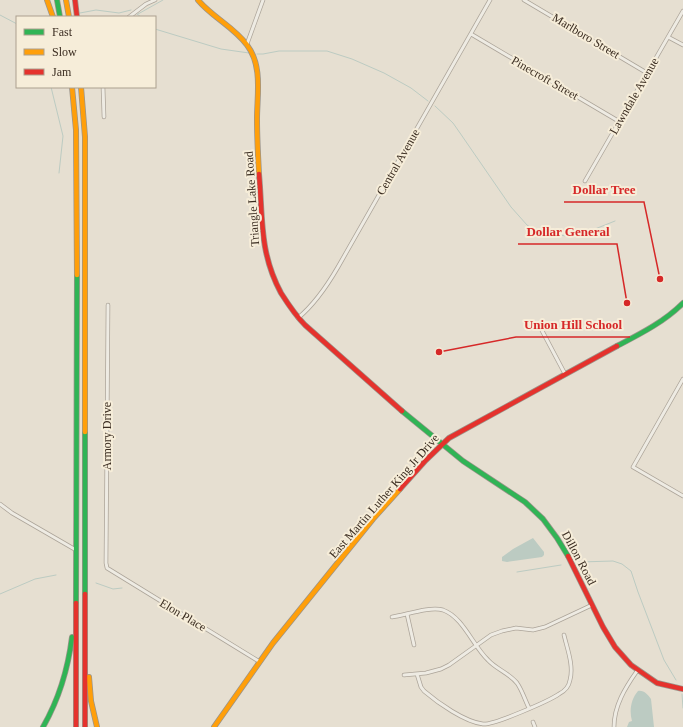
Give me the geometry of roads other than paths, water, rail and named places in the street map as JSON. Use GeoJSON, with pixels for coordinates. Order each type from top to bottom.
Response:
{"type":"FeatureCollection","features":[{"type":"Feature","properties":{"kind":"main road"},"geometry":{"type":"LineString","coordinates":[[47,0],[53,16]]}},
{"type":"Feature","properties":{"kind":"main road"},"geometry":{"type":"LineString","coordinates":[[57,0],[60,16]]}},
{"type":"Feature","properties":{"kind":"main road"},"geometry":{"type":"LineString","coordinates":[[66,0],[69,16]]}},
{"type":"Feature","properties":{"kind":"main road"},"geometry":{"type":"LineString","coordinates":[[75,0],[77,16]]}},
{"type":"Feature","properties":{"kind":"main road","name":"Triangle Lake Road"},"geometry":{"type":"LineString","coordinates":[[198,0],[211,15],[247,44],[253,55],[257,72],[257,113],[262,234],[274,278],[282,294],[298,318],[352,368],[442,444]]}},
{"type":"Feature","properties":{"kind":"main road"},"geometry":{"type":"LineString","coordinates":[[72,88],[76,130],[77,172],[75,598],[76,727]]}},
{"type":"Feature","properties":{"kind":"main road"},"geometry":{"type":"LineString","coordinates":[[81,88],[85,149],[85,727]]}},
{"type":"Feature","properties":{"kind":"main road","name":"East Martin Luther King Jr Drive"},"geometry":{"type":"LineString","coordinates":[[214,727],[273,643],[374,519],[442,444],[449,438],[473,424],[652,327],[675,311],[683,303]]}},
{"type":"Feature","properties":{"kind":"main road","name":"Dillon Road"},"geometry":{"type":"LineString","coordinates":[[442,444],[463,461],[517,494],[551,527],[560,541],[592,605],[617,650],[626,661],[649,680],[658,684],[683,689]]}},
{"type":"Feature","properties":{"kind":"main road"},"geometry":{"type":"LineString","coordinates":[[43,727],[56,704],[65,678],[71,651],[75,598]]}},
{"type":"Feature","properties":{"kind":"main road"},"geometry":{"type":"LineString","coordinates":[[85,634],[88,653],[90,689],[97,727]]}},
{"type":"Feature","properties":{"kind":"street"},"geometry":{"type":"LineString","coordinates":[[130,16],[146,4],[155,0]]}},
{"type":"Feature","properties":{"kind":"street"},"geometry":{"type":"LineString","coordinates":[[247,44],[263,0]]}},
{"type":"Feature","properties":{"kind":"street","name":"Central Avenue"},"geometry":{"type":"LineString","coordinates":[[298,318],[308,310],[317,299],[338,267],[490,0]]}},
{"type":"Feature","properties":{"kind":"street","name":"Marlboro Street"},"geometry":{"type":"LineString","coordinates":[[524,0],[647,73]]}},
{"type":"Feature","properties":{"kind":"street","name":"Lawndale Avenue"},"geometry":{"type":"LineString","coordinates":[[585,181],[683,11]]}},
{"type":"Feature","properties":{"kind":"street","name":"Pinecroft Street"},"geometry":{"type":"LineString","coordinates":[[471,34],[620,122]]}},
{"type":"Feature","properties":{"kind":"street"},"geometry":{"type":"LineString","coordinates":[[668,37],[683,45]]}},
{"type":"Feature","properties":{"kind":"street"},"geometry":{"type":"LineString","coordinates":[[103,88],[104,117]]}},
{"type":"Feature","properties":{"kind":"street","name":"Armory Drive"},"geometry":{"type":"LineString","coordinates":[[107,568],[106,507],[108,305]]}},
{"type":"Feature","properties":{"kind":"street"},"geometry":{"type":"LineString","coordinates":[[539,324],[565,374]]}},
{"type":"Feature","properties":{"kind":"street"},"geometry":{"type":"LineString","coordinates":[[683,379],[633,467],[683,495]]}},
{"type":"Feature","properties":{"kind":"street"},"geometry":{"type":"LineString","coordinates":[[0,504],[12,513],[76,550]]}},
{"type":"Feature","properties":{"kind":"street","name":"Elon Place"},"geometry":{"type":"LineString","coordinates":[[107,568],[260,662]]}},
{"type":"Feature","properties":{"kind":"street"},"geometry":{"type":"LineString","coordinates":[[404,675],[441,669],[491,635],[516,628],[533,630],[540,628],[560,621],[592,605]]}},
{"type":"Feature","properties":{"kind":"street"},"geometry":{"type":"LineString","coordinates":[[392,617],[434,609],[445,611],[457,620],[489,662],[510,676],[516,683],[528,708]]}},
{"type":"Feature","properties":{"kind":"street"},"geometry":{"type":"LineString","coordinates":[[407,614],[414,645]]}},
{"type":"Feature","properties":{"kind":"street"},"geometry":{"type":"LineString","coordinates":[[417,674],[421,687],[429,695],[455,712],[482,724],[493,723],[556,696],[564,690],[569,683],[571,669],[564,635]]}},
{"type":"Feature","properties":{"kind":"street"},"geometry":{"type":"LineString","coordinates":[[614,727],[615,714],[620,699],[637,671]]}},
{"type":"Feature","properties":{"kind":"street"},"geometry":{"type":"LineString","coordinates":[[533,722],[535,727]]}},
{"type":"Feature","properties":{"kind":"waterway"},"geometry":{"type":"LineString","coordinates":[[138,14],[163,0]]}},
{"type":"Feature","properties":{"kind":"waterway"},"geometry":{"type":"LineString","coordinates":[[80,13],[96,10],[119,13],[131,10]]}},
{"type":"Feature","properties":{"kind":"waterway"},"geometry":{"type":"LineString","coordinates":[[0,15],[16,23]]}},
{"type":"Feature","properties":{"kind":"waterway"},"geometry":{"type":"LineString","coordinates":[[156,29],[221,49],[249,53]]}},
{"type":"Feature","properties":{"kind":"waterway"},"geometry":{"type":"LineString","coordinates":[[257,54],[279,51],[327,51],[352,59],[384,73],[411,88],[428,101]]}},
{"type":"Feature","properties":{"kind":"waterway"},"geometry":{"type":"LineString","coordinates":[[51,88],[63,136],[59,173]]}},
{"type":"Feature","properties":{"kind":"waterway"},"geometry":{"type":"LineString","coordinates":[[435,106],[453,123],[511,207],[527,225],[536,231],[566,236],[585,233],[615,221]]}},
{"type":"Feature","properties":{"kind":"waterway"},"geometry":{"type":"LineString","coordinates":[[580,562],[613,561],[622,564],[631,571],[664,660],[676,680]]}},
{"type":"Feature","properties":{"kind":"waterway"},"geometry":{"type":"LineString","coordinates":[[517,572],[561,565]]}},
{"type":"Feature","properties":{"kind":"waterway"},"geometry":{"type":"LineString","coordinates":[[0,594],[35,579],[56,575]]}},
{"type":"Feature","properties":{"kind":"waterway"},"geometry":{"type":"LineString","coordinates":[[96,583],[113,589],[122,588]]}},
{"type":"Feature","properties":{"kind":"waterway"},"geometry":{"type":"LineString","coordinates":[[682,694],[683,708]]}},
{"type":"Feature","properties":{"kind":"place","name":"Dollar Tree"},"geometry":{"type":"Point","coordinates":[660,279]}},
{"type":"Feature","properties":{"kind":"place","name":"Dollar General"},"geometry":{"type":"Point","coordinates":[627,303]}},
{"type":"Feature","properties":{"kind":"place","name":"Union Hill School"},"geometry":{"type":"Point","coordinates":[439,352]}}]}
